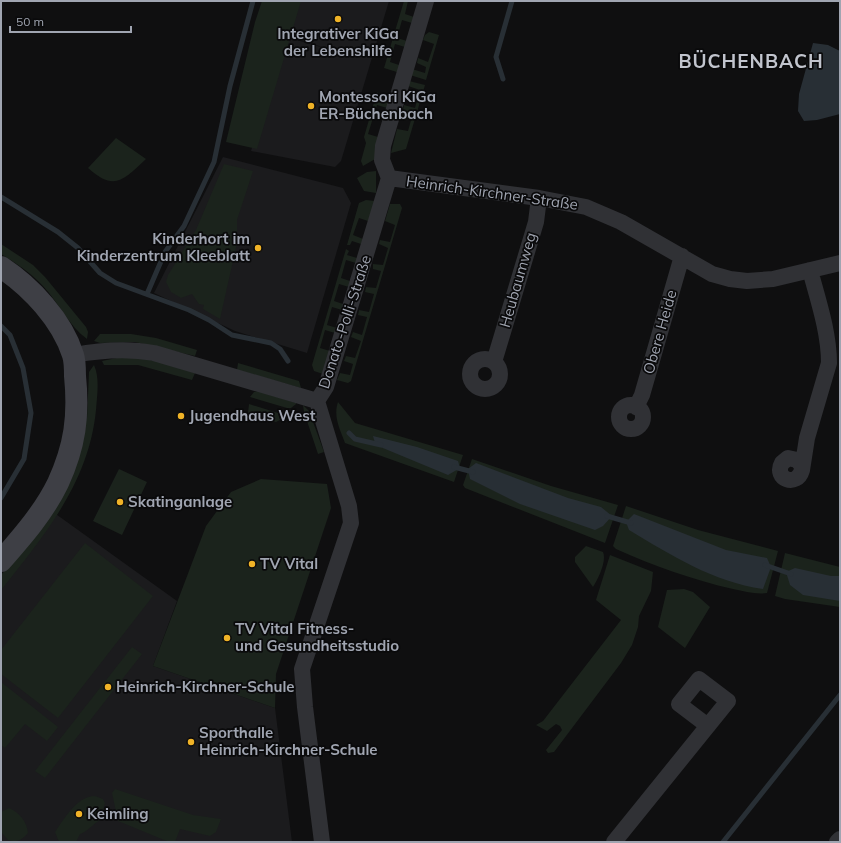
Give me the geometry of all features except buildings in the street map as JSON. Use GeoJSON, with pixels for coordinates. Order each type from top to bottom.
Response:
{"type":"FeatureCollection","features":[{"type":"Feature","properties":{"kind":"main road"},"geometry":{"type":"LineString","coordinates":[[1,267],[35,294],[48,309],[58,325],[74,355],[77,393],[76,431],[68,458],[58,483],[45,506],[1,561]]}},
{"type":"Feature","properties":{"kind":"street"},"geometry":{"type":"LineString","coordinates":[[389,178],[382,160],[383,146],[426,1]]}},
{"type":"Feature","properties":{"kind":"street","name":"Heinrich-Kirchner-Straße"},"geometry":{"type":"LineString","coordinates":[[389,178],[576,204],[604,214],[712,274],[747,281],[772,279],[840,263]]}},
{"type":"Feature","properties":{"kind":"street","name":"Donato-Polli-Straße"},"geometry":{"type":"LineString","coordinates":[[74,355],[94,351],[132,349],[154,352],[317,401],[326,387],[389,178]]}},
{"type":"Feature","properties":{"kind":"street","name":"Heubaumweg"},"geometry":{"type":"LineString","coordinates":[[494,362],[536,222],[540,198]]}},
{"type":"Feature","properties":{"kind":"street","name":"Obere Heide"},"geometry":{"type":"LineString","coordinates":[[636,407],[644,388],[682,256]]}},
{"type":"Feature","properties":{"kind":"street"},"geometry":{"type":"LineString","coordinates":[[802,470],[807,438],[829,363],[829,351],[825,325],[810,270]]}},
{"type":"Feature","properties":{"kind":"street"},"geometry":{"type":"LineString","coordinates":[[317,401],[349,506],[352,523],[302,668],[305,707],[322,842]]}},
{"type":"Feature","properties":{"kind":"street"},"geometry":{"type":"LineString","coordinates":[[614,842],[708,726]]}},
{"type":"Feature","properties":{"kind":"street"},"geometry":{"type":"LineString","coordinates":[[837,842],[840,839]]}},
{"type":"Feature","properties":{"kind":"shaded area"},"geometry":{"type":"Polygon","coordinates":[[[262,1],[301,1],[257,149],[226,142],[255,22],[262,1]]]}},
{"type":"Feature","properties":{"kind":"shaded area","name":"Montessori KiGa ER-Büchenbach"},"geometry":{"type":"Polygon","coordinates":[[[297,1],[389,1],[341,161],[335,167],[251,151],[286,37],[352,56],[286,36],[297,1]]]}},
{"type":"Feature","properties":{"kind":"shaded area"},"geometry":{"type":"Polygon","coordinates":[[[404,1],[408,1],[405,14],[414,17],[412,23],[402,20],[397,38],[407,41],[405,47],[395,44],[390,62],[402,66],[400,73],[384,68],[404,1]]]}},
{"type":"Feature","properties":{"kind":"shaded area"},"geometry":{"type":"Polygon","coordinates":[[[429,32],[439,35],[426,80],[410,75],[412,69],[425,73],[426,67],[417,63],[418,58],[428,62],[434,44],[423,40],[425,35],[429,32]]]}},
{"type":"Feature","properties":{"kind":"shaded area"},"geometry":{"type":"Polygon","coordinates":[[[813,43],[828,45],[840,51],[840,114],[817,120],[804,121],[798,111],[799,94],[813,43]]]}},
{"type":"Feature","properties":{"kind":"shaded area"},"geometry":{"type":"Polygon","coordinates":[[[409,81],[425,85],[406,149],[391,153],[397,129],[408,131],[413,113],[403,110],[404,105],[415,108],[420,90],[408,86],[409,81]]]}},
{"type":"Feature","properties":{"kind":"shaded area"},"geometry":{"type":"Polygon","coordinates":[[[377,92],[380,94],[379,100],[388,102],[387,108],[377,105],[368,134],[378,137],[375,159],[363,166],[361,161],[366,143],[364,137],[377,92]]]}},
{"type":"Feature","properties":{"kind":"shaded area"},"geometry":{"type":"Polygon","coordinates":[[[116,138],[146,159],[125,177],[112,181],[105,180],[88,168],[116,138]]]}},
{"type":"Feature","properties":{"kind":"shaded area","name":"Kinderhort im Kinderzentrum Kleeblatt"},"geometry":{"type":"Polygon","coordinates":[[[223,157],[343,188],[351,203],[307,353],[235,331],[154,293],[223,157]]]}},
{"type":"Feature","properties":{"kind":"shaded area"},"geometry":{"type":"Polygon","coordinates":[[[224,164],[253,171],[237,220],[237,243],[220,319],[203,309],[204,305],[199,304],[192,294],[181,298],[171,292],[166,282],[168,275],[196,230],[224,164]]]}},
{"type":"Feature","properties":{"kind":"shaded area"},"geometry":{"type":"Polygon","coordinates":[[[376,171],[376,193],[364,191],[357,178],[367,172],[376,171]]]}},
{"type":"Feature","properties":{"kind":"shaded area"},"geometry":{"type":"Polygon","coordinates":[[[366,200],[375,201],[368,221],[359,218],[353,235],[363,239],[361,244],[352,241],[350,245],[347,245],[359,203],[366,200]]]}},
{"type":"Feature","properties":{"kind":"shaded area"},"geometry":{"type":"Polygon","coordinates":[[[390,204],[400,204],[402,208],[351,381],[348,383],[337,380],[340,373],[350,375],[353,364],[344,361],[346,356],[355,358],[361,341],[351,337],[353,332],[362,335],[367,317],[358,315],[359,310],[369,312],[374,294],[365,292],[366,287],[376,288],[381,271],[373,269],[373,264],[383,265],[388,248],[379,244],[380,240],[390,242],[395,225],[385,221],[390,204]]]}},
{"type":"Feature","properties":{"kind":"shaded area"},"geometry":{"type":"Polygon","coordinates":[[[1,244],[33,265],[45,277],[86,327],[88,332],[87,339],[74,327],[49,293],[38,281],[23,268],[1,254],[1,244]]]}},
{"type":"Feature","properties":{"kind":"shaded area"},"geometry":{"type":"Polygon","coordinates":[[[346,249],[349,251],[347,255],[357,258],[356,263],[346,260],[341,278],[350,281],[349,287],[339,284],[334,301],[343,304],[342,310],[332,307],[327,325],[337,328],[335,333],[325,330],[320,348],[330,351],[323,374],[314,371],[312,365],[346,249]]]}},
{"type":"Feature","properties":{"kind":"shaded area"},"geometry":{"type":"Polygon","coordinates":[[[100,334],[131,334],[156,338],[197,350],[195,356],[135,342],[100,343],[94,341],[100,334]]]}},
{"type":"Feature","properties":{"kind":"shaded area"},"geometry":{"type":"Polygon","coordinates":[[[126,356],[156,361],[195,373],[192,380],[138,365],[104,365],[102,361],[126,356]]]}},
{"type":"Feature","properties":{"kind":"shaded area"},"geometry":{"type":"Polygon","coordinates":[[[238,363],[299,381],[301,388],[237,370],[238,363]]]}},
{"type":"Feature","properties":{"kind":"shaded area"},"geometry":{"type":"Polygon","coordinates":[[[94,365],[98,381],[96,410],[92,436],[84,461],[74,484],[49,528],[1,590],[1,575],[17,556],[87,418],[89,372],[94,365]]]}},
{"type":"Feature","properties":{"kind":"shaded area"},"geometry":{"type":"Polygon","coordinates":[[[258,391],[296,404],[291,408],[287,408],[250,397],[254,392],[258,391]]]}},
{"type":"Feature","properties":{"kind":"shaded area"},"geometry":{"type":"Polygon","coordinates":[[[338,402],[355,423],[463,455],[454,482],[345,443],[339,428],[336,413],[338,402]]]}},
{"type":"Feature","properties":{"kind":"shaded area"},"geometry":{"type":"Polygon","coordinates":[[[249,404],[278,413],[280,420],[276,422],[251,415],[248,413],[249,404]]]}},
{"type":"Feature","properties":{"kind":"shaded area"},"geometry":{"type":"Polygon","coordinates":[[[303,405],[309,411],[324,452],[318,454],[303,405]]]}},
{"type":"Feature","properties":{"kind":"shaded area"},"geometry":{"type":"Polygon","coordinates":[[[373,436],[417,447],[458,461],[460,468],[448,475],[378,446],[375,443],[373,436]]]}},
{"type":"Feature","properties":{"kind":"shaded area"},"geometry":{"type":"Polygon","coordinates":[[[472,459],[551,486],[618,505],[605,543],[465,488],[463,485],[472,459]]]}},
{"type":"Feature","properties":{"kind":"shaded area"},"geometry":{"type":"Polygon","coordinates":[[[476,463],[568,498],[601,507],[612,516],[603,526],[595,530],[520,504],[470,479],[468,469],[476,463]]]}},
{"type":"Feature","properties":{"kind":"shaded area","name":"Skatinganlage"},"geometry":{"type":"Polygon","coordinates":[[[119,469],[147,482],[122,535],[93,521],[119,469]]]}},
{"type":"Feature","properties":{"kind":"shaded area","name":"TV Vital"},"geometry":{"type":"Polygon","coordinates":[[[261,479],[327,484],[331,508],[276,674],[275,708],[153,666],[206,526],[231,492],[261,479]]]}},
{"type":"Feature","properties":{"kind":"shaded area"},"geometry":{"type":"Polygon","coordinates":[[[626,506],[698,530],[778,551],[767,593],[759,594],[733,589],[688,577],[616,549],[613,546],[626,506]]]}},
{"type":"Feature","properties":{"kind":"shaded area","name":"Heinrich-Kirchner-Schule"},"geometry":{"type":"Polygon","coordinates":[[[53,512],[177,601],[153,666],[275,708],[292,842],[1,842],[1,576],[53,512]]]}},
{"type":"Feature","properties":{"kind":"shaded area"},"geometry":{"type":"Polygon","coordinates":[[[634,514],[726,550],[767,558],[771,567],[763,589],[710,574],[661,549],[629,530],[626,522],[634,514]]]}},
{"type":"Feature","properties":{"kind":"shaded area"},"geometry":{"type":"Polygon","coordinates":[[[85,543],[153,596],[58,718],[1,674],[1,650],[85,543]]]}},
{"type":"Feature","properties":{"kind":"shaded area"},"geometry":{"type":"Polygon","coordinates":[[[586,546],[603,552],[604,556],[601,570],[593,587],[575,562],[575,557],[586,546]]]}},
{"type":"Feature","properties":{"kind":"shaded area"},"geometry":{"type":"Polygon","coordinates":[[[785,553],[840,567],[840,607],[785,599],[775,596],[785,553]]]}},
{"type":"Feature","properties":{"kind":"shaded area"},"geometry":{"type":"Polygon","coordinates":[[[610,555],[653,572],[651,591],[639,616],[638,627],[632,645],[621,663],[554,752],[548,753],[546,750],[562,730],[560,726],[556,724],[547,731],[536,725],[543,721],[621,620],[596,600],[610,555]]]}},
{"type":"Feature","properties":{"kind":"shaded area"},"geometry":{"type":"Polygon","coordinates":[[[795,568],[831,576],[840,576],[840,601],[803,595],[790,585],[786,572],[795,568]]]}},
{"type":"Feature","properties":{"kind":"shaded area"},"geometry":{"type":"Polygon","coordinates":[[[684,589],[693,592],[710,607],[685,648],[658,627],[667,590],[684,589]]]}},
{"type":"Feature","properties":{"kind":"shaded area"},"geometry":{"type":"Polygon","coordinates":[[[132,647],[142,654],[45,778],[35,771],[132,647]]]}},
{"type":"Feature","properties":{"kind":"shaded area"},"geometry":{"type":"Polygon","coordinates":[[[1,682],[58,727],[47,741],[25,724],[5,748],[1,745],[1,682]]]}},
{"type":"Feature","properties":{"kind":"shaded area"},"geometry":{"type":"Polygon","coordinates":[[[115,789],[193,815],[221,819],[216,832],[210,836],[180,829],[175,842],[169,842],[118,821],[112,793],[115,789]]]}},
{"type":"Feature","properties":{"kind":"shaded area"},"geometry":{"type":"Polygon","coordinates":[[[95,796],[103,799],[105,803],[100,820],[85,832],[80,834],[76,842],[59,842],[55,832],[67,815],[82,800],[95,796]]]}},
{"type":"Feature","properties":{"kind":"shaded area"},"geometry":{"type":"Polygon","coordinates":[[[9,808],[22,818],[28,833],[17,841],[8,840],[1,832],[1,812],[9,808]]]}},
{"type":"Feature","properties":{"kind":"waterway"},"geometry":{"type":"LineString","coordinates":[[147,294],[165,252],[184,226],[214,162],[230,86],[253,1]]}},
{"type":"Feature","properties":{"kind":"waterway"},"geometry":{"type":"LineString","coordinates":[[503,79],[496,57],[512,1]]}},
{"type":"Feature","properties":{"kind":"waterway"},"geometry":{"type":"LineString","coordinates":[[1,197],[58,232],[78,248],[100,273],[116,283],[189,310],[209,320],[232,335],[271,343],[280,349],[288,361]]}},
{"type":"Feature","properties":{"kind":"waterway"},"geometry":{"type":"LineString","coordinates":[[1,326],[10,335],[23,368],[31,413],[24,459],[1,498]]}},
{"type":"Feature","properties":{"kind":"waterway"},"geometry":{"type":"LineString","coordinates":[[349,433],[355,439],[381,445]]}},
{"type":"Feature","properties":{"kind":"waterway"},"geometry":{"type":"LineString","coordinates":[[454,467],[473,472]]}},
{"type":"Feature","properties":{"kind":"waterway"},"geometry":{"type":"LineString","coordinates":[[607,516],[631,523]]}},
{"type":"Feature","properties":{"kind":"waterway"},"geometry":{"type":"LineString","coordinates":[[765,565],[791,574]]}},
{"type":"Feature","properties":{"kind":"waterway"},"geometry":{"type":"LineString","coordinates":[[723,842],[840,695]]}},
{"type":"Feature","properties":{"kind":"place","name":"Integrativer KiGa der Lebenshilfe"},"geometry":{"type":"Point","coordinates":[338,19]}},
{"type":"Feature","properties":{"kind":"place","name":"Montessori KiGa ER-Büchenbach"},"geometry":{"type":"Point","coordinates":[311,106]}},
{"type":"Feature","properties":{"kind":"place","name":"Kinderhort im Kinderzentrum Kleeblatt"},"geometry":{"type":"Point","coordinates":[258,248]}},
{"type":"Feature","properties":{"kind":"place","name":"Jugendhaus West"},"geometry":{"type":"Point","coordinates":[181,416]}},
{"type":"Feature","properties":{"kind":"place","name":"Skatinganlage"},"geometry":{"type":"Point","coordinates":[120,502]}},
{"type":"Feature","properties":{"kind":"place","name":"TV Vital"},"geometry":{"type":"Point","coordinates":[252,564]}},
{"type":"Feature","properties":{"kind":"place","name":"TV Vital Fitness- und Gesundheitsstudio"},"geometry":{"type":"Point","coordinates":[227,638]}},
{"type":"Feature","properties":{"kind":"place","name":"Heinrich-Kirchner-Schule"},"geometry":{"type":"Point","coordinates":[108,687]}},
{"type":"Feature","properties":{"kind":"place","name":"Sporthalle Heinrich-Kirchner-Schule"},"geometry":{"type":"Point","coordinates":[191,742]}},
{"type":"Feature","properties":{"kind":"place","name":"Keimling"},"geometry":{"type":"Point","coordinates":[79,814]}},
{"type":"Feature","properties":{"kind":"district","name":"BÜCHENBACH"},"geometry":{"type":"Point","coordinates":[751,61]}}]}
